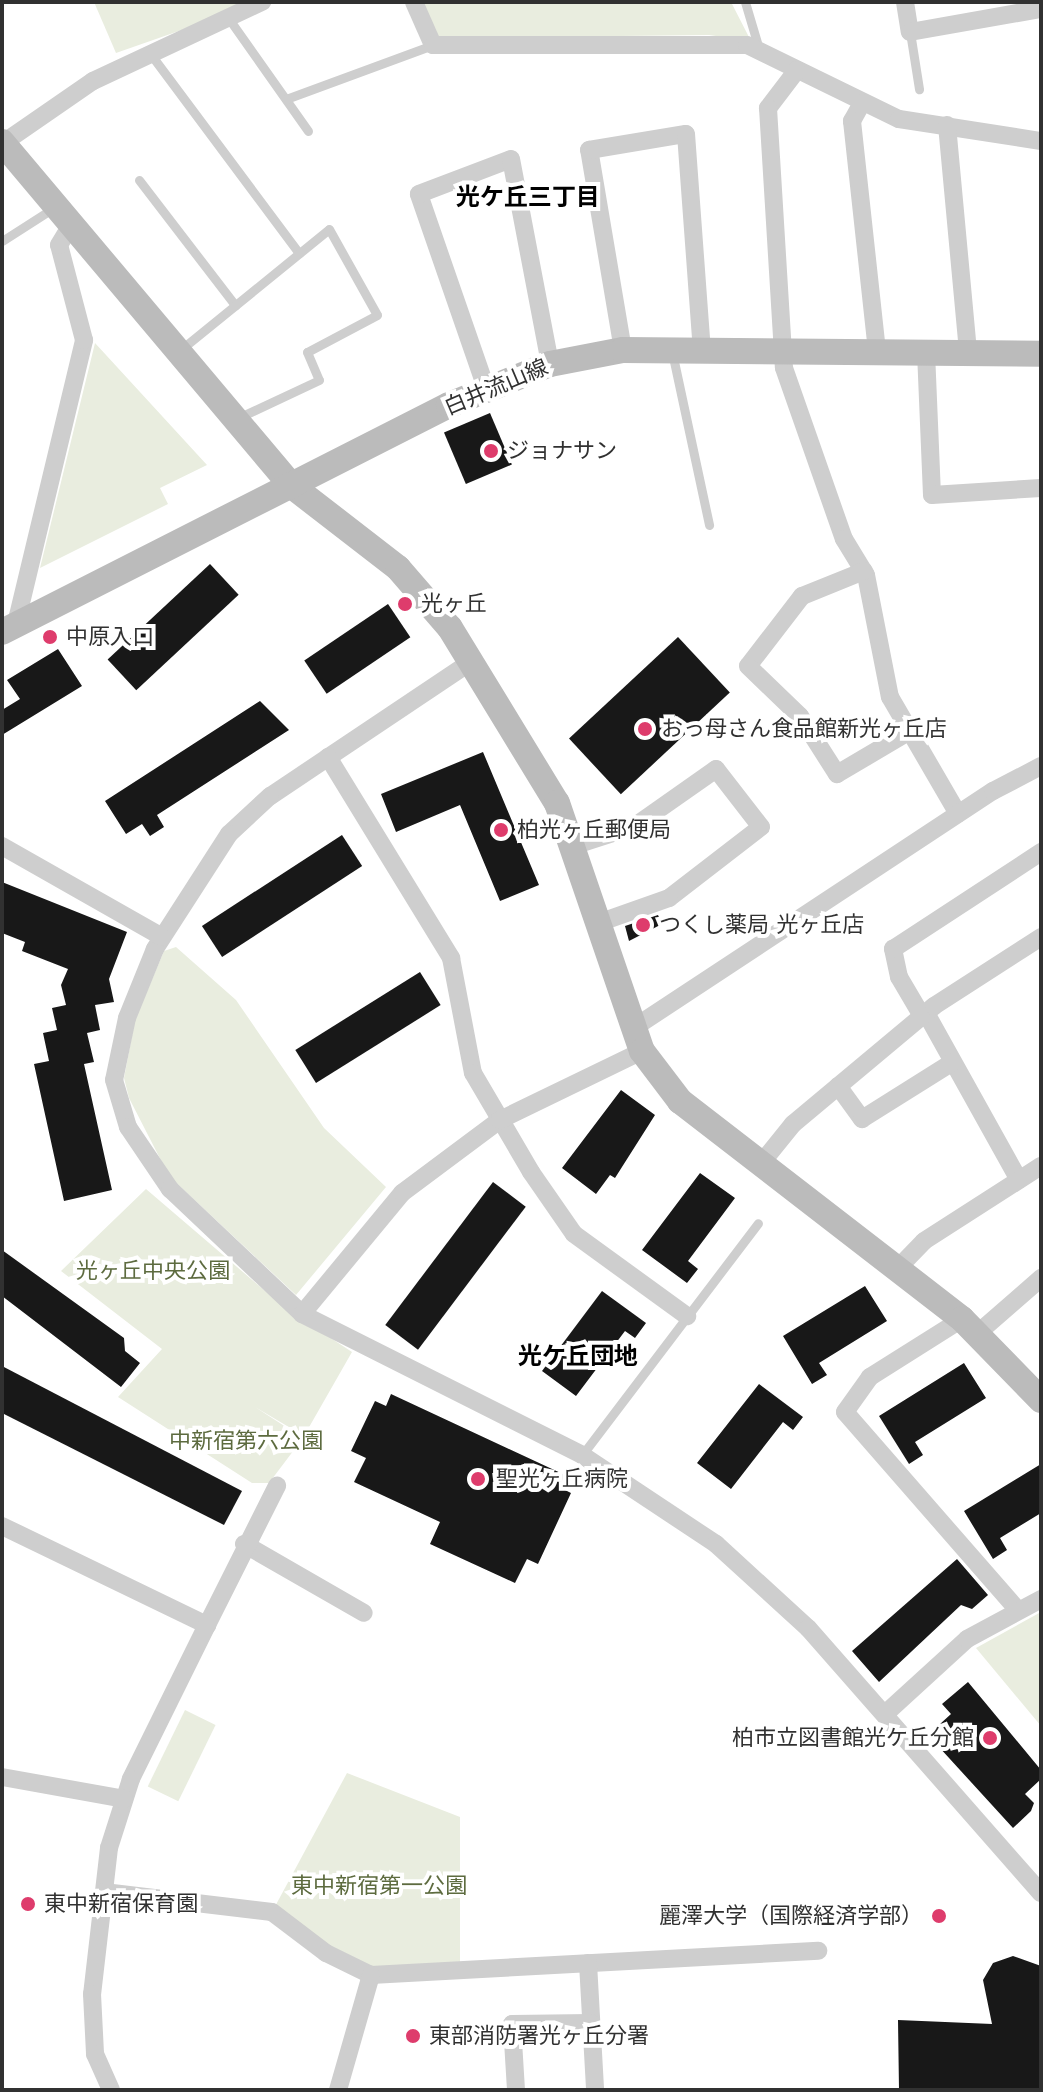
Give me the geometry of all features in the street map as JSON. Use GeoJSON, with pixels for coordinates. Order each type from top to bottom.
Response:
{"type":"FeatureCollection","features":[{"type":"Feature","properties":{"kind":"street"},"geometry":{"type":"LineString","coordinates":[[262,2],[149,52],[2,142],[292,486],[398,568],[472,661],[576,845],[639,1039],[699,1120],[898,1268],[970,1326],[1041,1400]]}},
{"type":"Feature","properties":{"kind":"street"},"geometry":{"type":"LineString","coordinates":[[414,2],[433,45],[732,43],[759,49],[862,103],[912,123],[947,125],[1041,146]]}},
{"type":"Feature","properties":{"kind":"street"},"geometry":{"type":"LineString","coordinates":[[905,2],[910,32],[1041,9]]}},
{"type":"Feature","properties":{"kind":"street"},"geometry":{"type":"LineString","coordinates":[[797,70],[768,108],[782,350],[844,539],[864,571],[890,697],[958,814]]}},
{"type":"Feature","properties":{"kind":"street"},"geometry":{"type":"LineString","coordinates":[[862,103],[852,121],[877,352]]}},
{"type":"Feature","properties":{"kind":"street"},"geometry":{"type":"LineString","coordinates":[[947,125],[968,353]]}},
{"type":"Feature","properties":{"kind":"street"},"geometry":{"type":"LineString","coordinates":[[623,350],[589,150],[686,134],[702,350]]}},
{"type":"Feature","properties":{"kind":"street"},"geometry":{"type":"LineString","coordinates":[[486,388],[419,194],[511,159],[550,364]]}},
{"type":"Feature","properties":{"kind":"street"},"geometry":{"type":"LineString","coordinates":[[9,630],[84,340],[59,245],[63,216]]}},
{"type":"Feature","properties":{"kind":"street","name":"白井流山線"},"geometry":{"type":"LineString","coordinates":[[9,630],[486,388],[550,364],[623,350],[1041,354]]}},
{"type":"Feature","properties":{"kind":"street"},"geometry":{"type":"LineString","coordinates":[[926,352],[932,495],[1041,488]]}},
{"type":"Feature","properties":{"kind":"street"},"geometry":{"type":"LineString","coordinates":[[864,571],[802,596],[748,666],[800,716],[837,774],[910,731]]}},
{"type":"Feature","properties":{"kind":"street"},"geometry":{"type":"LineString","coordinates":[[472,661],[270,796],[229,834],[162,937],[117,1054],[114,1080],[128,1127],[170,1189],[302,1314],[582,1455],[716,1544],[808,1628],[1041,1893]]}},
{"type":"Feature","properties":{"kind":"street"},"geometry":{"type":"LineString","coordinates":[[328,757],[451,958],[473,1073],[500,1120],[574,1234],[687,1316]]}},
{"type":"Feature","properties":{"kind":"street"},"geometry":{"type":"LineString","coordinates":[[302,1314],[402,1193],[500,1120],[639,1039],[958,814],[1041,766]]}},
{"type":"Feature","properties":{"kind":"street"},"geometry":{"type":"LineString","coordinates":[[576,845],[635,826],[716,769],[761,827],[669,898],[601,922]]}},
{"type":"Feature","properties":{"kind":"street"},"geometry":{"type":"LineString","coordinates":[[2,846],[162,937]]}},
{"type":"Feature","properties":{"kind":"street"},"geometry":{"type":"LineString","coordinates":[[1019,1180],[953,1062],[899,977],[893,949],[1041,852]]}},
{"type":"Feature","properties":{"kind":"street"},"geometry":{"type":"LineString","coordinates":[[759,1166],[793,1124],[924,1015],[1041,937]]}},
{"type":"Feature","properties":{"kind":"street"},"geometry":{"type":"LineString","coordinates":[[838,1086],[862,1119],[953,1062]]}},
{"type":"Feature","properties":{"kind":"street"},"geometry":{"type":"LineString","coordinates":[[898,1268],[924,1241],[1041,1166]]}},
{"type":"Feature","properties":{"kind":"street"},"geometry":{"type":"LineString","coordinates":[[1016,1608],[845,1412],[870,1377],[970,1326],[1041,1278]]}},
{"type":"Feature","properties":{"kind":"street"},"geometry":{"type":"LineString","coordinates":[[111,2090],[95,2054],[92,1994],[104,1892],[124,1799],[244,1544],[277,1486]]}},
{"type":"Feature","properties":{"kind":"street"},"geometry":{"type":"LineString","coordinates":[[2,1526],[207,1625]]}},
{"type":"Feature","properties":{"kind":"street"},"geometry":{"type":"LineString","coordinates":[[244,1544],[364,1613]]}},
{"type":"Feature","properties":{"kind":"street"},"geometry":{"type":"LineString","coordinates":[[885,1714],[967,1639],[1016,1608],[1041,1599]]}},
{"type":"Feature","properties":{"kind":"street"},"geometry":{"type":"LineString","coordinates":[[2,1777],[124,1799]]}},
{"type":"Feature","properties":{"kind":"street"},"geometry":{"type":"LineString","coordinates":[[104,1892],[272,1912],[326,1953],[371,1975],[818,1951]]}},
{"type":"Feature","properties":{"kind":"street"},"geometry":{"type":"LineString","coordinates":[[588,1963],[595,2090]]}},
{"type":"Feature","properties":{"kind":"street"},"geometry":{"type":"LineString","coordinates":[[338,2090],[371,1975]]}},
{"type":"Feature","properties":{"kind":"street"},"geometry":{"type":"LineString","coordinates":[[516,2090],[512,2024],[591,2023]]}},
{"type":"Feature","properties":{"kind":"lane"},"geometry":{"type":"LineString","coordinates":[[745,2],[759,49]]}},
{"type":"Feature","properties":{"kind":"lane"},"geometry":{"type":"LineString","coordinates":[[229,19],[308,131]]}},
{"type":"Feature","properties":{"kind":"lane"},"geometry":{"type":"LineString","coordinates":[[910,32],[919,89]]}},
{"type":"Feature","properties":{"kind":"lane"},"geometry":{"type":"LineString","coordinates":[[286,99],[433,45]]}},
{"type":"Feature","properties":{"kind":"lane"},"geometry":{"type":"LineString","coordinates":[[149,52],[299,253]]}},
{"type":"Feature","properties":{"kind":"lane"},"geometry":{"type":"LineString","coordinates":[[139,180],[235,305]]}},
{"type":"Feature","properties":{"kind":"lane"},"geometry":{"type":"LineString","coordinates":[[2,241],[63,216]]}},
{"type":"Feature","properties":{"kind":"lane"},"geometry":{"type":"LineString","coordinates":[[177,353],[329,229],[377,315],[307,352],[319,380],[237,419]]}},
{"type":"Feature","properties":{"kind":"lane"},"geometry":{"type":"LineString","coordinates":[[672,351],[709,525]]}},
{"type":"Feature","properties":{"kind":"lane"},"geometry":{"type":"LineString","coordinates":[[582,1455],[758,1223]]}},
{"type":"Feature","properties":{"kind":"green space"},"geometry":{"type":"Polygon","coordinates":[[[94,2],[262,2],[116,53],[94,2]]]}},
{"type":"Feature","properties":{"kind":"green space"},"geometry":{"type":"Polygon","coordinates":[[[420,2],[731,2],[751,41],[709,35],[437,38],[420,2]]]}},
{"type":"Feature","properties":{"kind":"green space"},"geometry":{"type":"Polygon","coordinates":[[[95,343],[207,465],[160,488],[168,504],[40,568],[95,343]]]}},
{"type":"Feature","properties":{"kind":"green space"},"geometry":{"type":"Polygon","coordinates":[[[176,947],[236,1000],[324,1128],[386,1187],[296,1295],[169,1176],[129,1098],[124,1078],[135,1020],[164,951],[176,947]]]}},
{"type":"Feature","properties":{"kind":"green space","name":"光ヶ丘中央公園"},"geometry":{"type":"Polygon","coordinates":[[[146,1189],[285,1308],[352,1352],[304,1436],[255,1407],[303,1438],[269,1483],[252,1483],[118,1397],[162,1349],[61,1271],[146,1189]]]}},
{"type":"Feature","properties":{"kind":"green space"},"geometry":{"type":"Polygon","coordinates":[[[1041,1612],[1041,1726],[976,1648],[1041,1612]]]}},
{"type":"Feature","properties":{"kind":"green space"},"geometry":{"type":"Polygon","coordinates":[[[185,1710],[216,1725],[178,1801],[148,1786],[185,1710]]]}},
{"type":"Feature","properties":{"kind":"green space","name":"東中新宿第一公園"},"geometry":{"type":"Polygon","coordinates":[[[347,1773],[460,1817],[460,1970],[371,1975],[272,1912],[347,1773]]]}},
{"type":"Feature","properties":{"kind":"building"},"geometry":{"type":"Polygon","coordinates":[[[490,413],[512,465],[466,484],[444,433],[490,413]]]}},
{"type":"Feature","properties":{"kind":"building"},"geometry":{"type":"Polygon","coordinates":[[[210,564],[239,595],[136,690],[108,659],[210,564]]]}},
{"type":"Feature","properties":{"kind":"building"},"geometry":{"type":"Polygon","coordinates":[[[388,604],[410,637],[327,694],[304,660],[388,604]]]}},
{"type":"Feature","properties":{"kind":"building"},"geometry":{"type":"Polygon","coordinates":[[[678,637],[730,693],[621,794],[569,739],[678,637]]]}},
{"type":"Feature","properties":{"kind":"building"},"geometry":{"type":"Polygon","coordinates":[[[58,649],[82,686],[2,735],[2,710],[20,699],[7,680],[58,649]]]}},
{"type":"Feature","properties":{"kind":"building"},"geometry":{"type":"Polygon","coordinates":[[[260,701],[289,730],[157,815],[164,827],[150,836],[142,824],[126,834],[105,801],[260,701]]]}},
{"type":"Feature","properties":{"kind":"building"},"geometry":{"type":"Polygon","coordinates":[[[483,752],[539,885],[500,901],[460,805],[396,832],[381,794],[483,752]]]}},
{"type":"Feature","properties":{"kind":"building"},"geometry":{"type":"Polygon","coordinates":[[[342,835],[362,866],[222,957],[202,926],[342,835]]]}},
{"type":"Feature","properties":{"kind":"building"},"geometry":{"type":"Polygon","coordinates":[[[2,882],[127,932],[109,979],[114,1002],[95,1005],[100,1030],[87,1033],[94,1062],[84,1064],[112,1190],[64,1201],[34,1064],[49,1061],[43,1033],[57,1030],[52,1008],[66,1005],[61,985],[68,969],[22,951],[25,942],[2,933],[2,882]]]}},
{"type":"Feature","properties":{"kind":"building","name":"つくし薬局 光ヶ丘店"},"geometry":{"type":"Polygon","coordinates":[[[658,915],[662,924],[629,941],[625,926],[658,915]]]}},
{"type":"Feature","properties":{"kind":"building"},"geometry":{"type":"Polygon","coordinates":[[[420,972],[441,1005],[316,1083],[295,1050],[420,972]]]}},
{"type":"Feature","properties":{"kind":"building"},"geometry":{"type":"Polygon","coordinates":[[[621,1090],[655,1115],[615,1178],[610,1175],[596,1194],[562,1168],[621,1090]]]}},
{"type":"Feature","properties":{"kind":"building"},"geometry":{"type":"Polygon","coordinates":[[[700,1173],[735,1198],[688,1261],[698,1269],[687,1283],[642,1250],[700,1173]]]}},
{"type":"Feature","properties":{"kind":"building"},"geometry":{"type":"Polygon","coordinates":[[[493,1182],[526,1207],[418,1350],[385,1325],[493,1182]]]}},
{"type":"Feature","properties":{"kind":"building"},"geometry":{"type":"Polygon","coordinates":[[[2,1250],[124,1338],[125,1351],[140,1363],[121,1387],[2,1296],[2,1250]]]}},
{"type":"Feature","properties":{"kind":"building"},"geometry":{"type":"Polygon","coordinates":[[[865,1286],[887,1321],[819,1363],[827,1375],[812,1384],[783,1336],[865,1286]]]}},
{"type":"Feature","properties":{"kind":"building"},"geometry":{"type":"Polygon","coordinates":[[[602,1291],[646,1323],[635,1338],[625,1331],[576,1396],[542,1371],[602,1291]]]}},
{"type":"Feature","properties":{"kind":"building"},"geometry":{"type":"Polygon","coordinates":[[[964,1363],[986,1398],[915,1442],[923,1455],[909,1464],[879,1416],[964,1363]]]}},
{"type":"Feature","properties":{"kind":"building"},"geometry":{"type":"Polygon","coordinates":[[[2,1366],[242,1491],[224,1525],[2,1413],[2,1366]]]}},
{"type":"Feature","properties":{"kind":"building"},"geometry":{"type":"Polygon","coordinates":[[[759,1384],[803,1417],[793,1430],[783,1422],[731,1489],[697,1463],[759,1384]]]}},
{"type":"Feature","properties":{"kind":"building","name":"聖光ヶ丘病院"},"geometry":{"type":"Polygon","coordinates":[[[391,1394],[565,1475],[559,1487],[571,1493],[538,1564],[527,1559],[515,1583],[430,1544],[440,1522],[354,1482],[366,1458],[351,1451],[375,1401],[386,1406],[391,1394]]]}},
{"type":"Feature","properties":{"kind":"building"},"geometry":{"type":"Polygon","coordinates":[[[1041,1464],[1041,1513],[1000,1538],[1007,1550],[993,1559],[964,1511],[1041,1464]]]}},
{"type":"Feature","properties":{"kind":"building"},"geometry":{"type":"Polygon","coordinates":[[[957,1559],[988,1595],[972,1609],[961,1605],[879,1682],[852,1651],[957,1559]]]}},
{"type":"Feature","properties":{"kind":"building"},"geometry":{"type":"Polygon","coordinates":[[[968,1682],[1041,1770],[1041,1779],[1025,1794],[1034,1803],[1031,1811],[1013,1828],[928,1735],[951,1714],[942,1704],[968,1682]]]}},
{"type":"Feature","properties":{"kind":"building"},"geometry":{"type":"Polygon","coordinates":[[[1013,1956],[1041,1966],[1041,2090],[899,2090],[898,2020],[992,2024],[983,1980],[993,1963],[1013,1956]]]}},
{"type":"Feature","properties":{"kind":"place","name":"ジョナサン"},"geometry":{"type":"Point","coordinates":[491,451]}},
{"type":"Feature","properties":{"kind":"place","name":"光ヶ丘"},"geometry":{"type":"Point","coordinates":[405,604]}},
{"type":"Feature","properties":{"kind":"place","name":"中原入口"},"geometry":{"type":"Point","coordinates":[50,637]}},
{"type":"Feature","properties":{"kind":"place","name":"おっ母さん食品館新光ヶ丘店"},"geometry":{"type":"Point","coordinates":[645,729]}},
{"type":"Feature","properties":{"kind":"place","name":"柏光ヶ丘郵便局"},"geometry":{"type":"Point","coordinates":[501,830]}},
{"type":"Feature","properties":{"kind":"place","name":"つくし薬局 光ヶ丘店"},"geometry":{"type":"Point","coordinates":[643,925]}},
{"type":"Feature","properties":{"kind":"place","name":"聖光ヶ丘病院"},"geometry":{"type":"Point","coordinates":[478,1479]}},
{"type":"Feature","properties":{"kind":"place","name":"柏市立図書館光ケ丘分館"},"geometry":{"type":"Point","coordinates":[990,1738]}},
{"type":"Feature","properties":{"kind":"place","name":"東中新宿保育園"},"geometry":{"type":"Point","coordinates":[28,1904]}},
{"type":"Feature","properties":{"kind":"place","name":"麗澤大学（国際経済学部）"},"geometry":{"type":"Point","coordinates":[939,1916]}},
{"type":"Feature","properties":{"kind":"place","name":"東部消防署光ヶ丘分署"},"geometry":{"type":"Point","coordinates":[413,2036]}},
{"type":"Feature","properties":{"kind":"district","name":"光ケ丘三丁目"},"geometry":{"type":"Point","coordinates":[528,198]}},
{"type":"Feature","properties":{"kind":"district","name":"光ケ丘団地"},"geometry":{"type":"Point","coordinates":[578,1357]}},
{"type":"Feature","properties":{"kind":"park label","name":"中新宿第六公園"},"geometry":{"type":"Point","coordinates":[246,1441]}}]}
